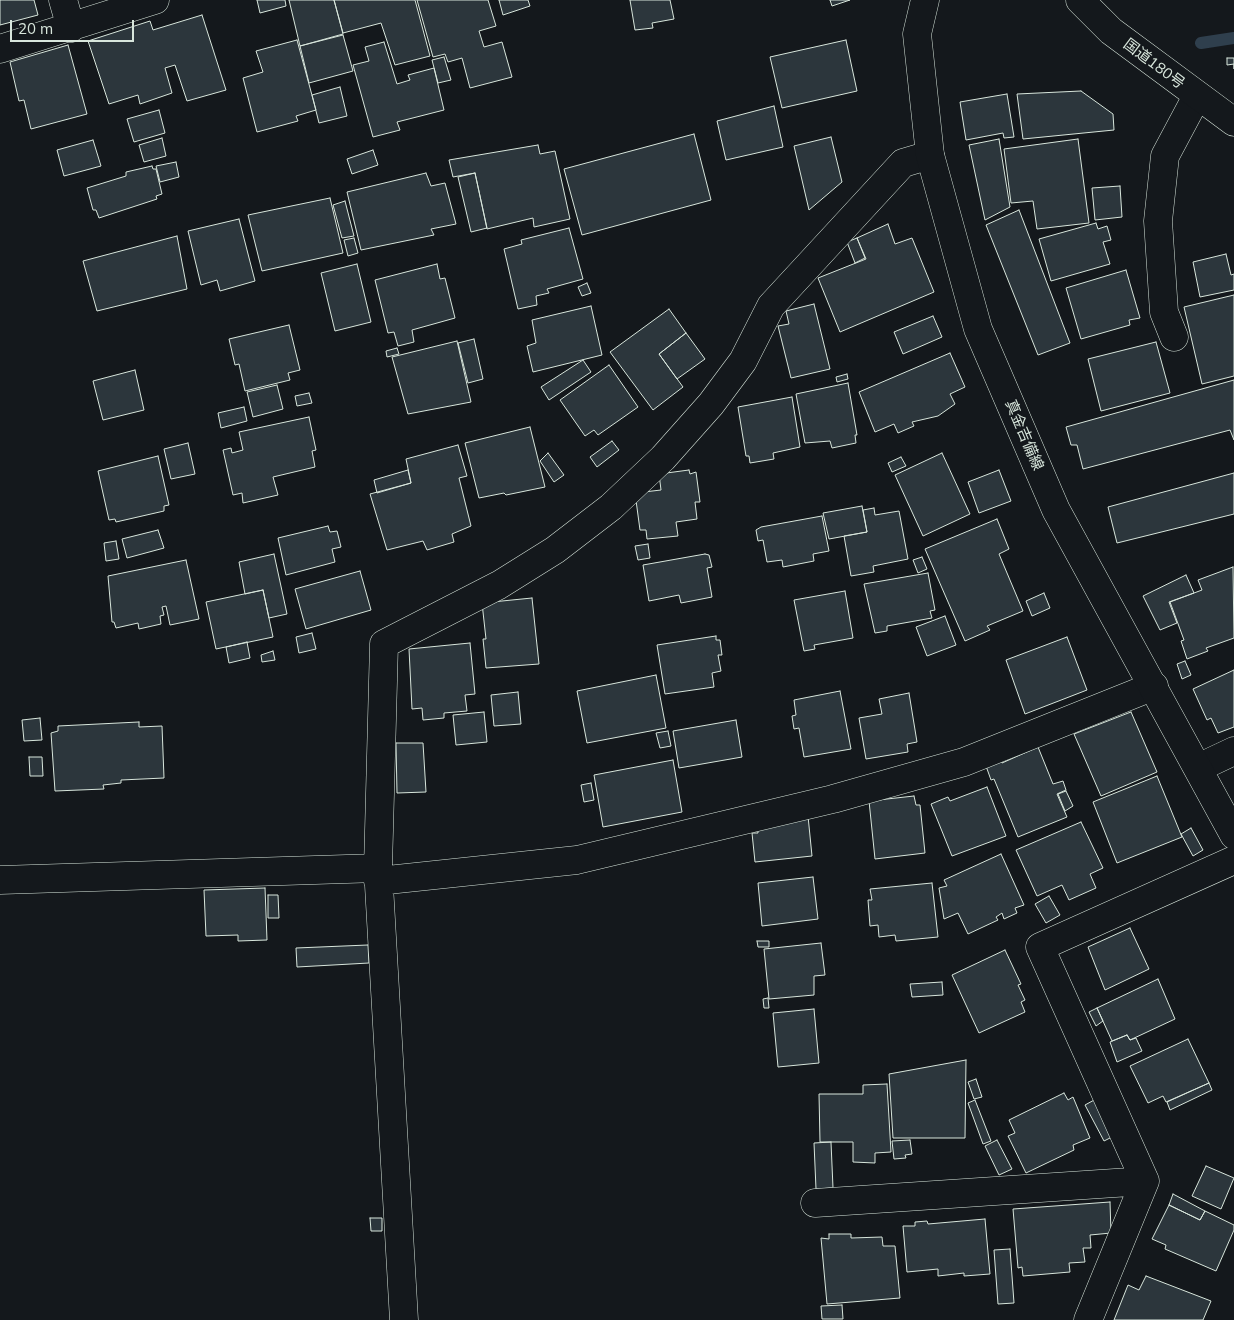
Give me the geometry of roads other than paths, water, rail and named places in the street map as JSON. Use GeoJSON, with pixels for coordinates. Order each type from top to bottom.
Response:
{"type":"FeatureCollection","features":[{"type":"Feature","properties":{"kind":"main road"},"geometry":{"type":"LineString","coordinates":[[63,0],[72,28]]}},
{"type":"Feature","properties":{"kind":"main road"},"geometry":{"type":"LineString","coordinates":[[0,49],[72,28],[155,0]]}},
{"type":"Feature","properties":{"kind":"main road","name":"真金吉備線"},"geometry":{"type":"LineString","coordinates":[[925,0],[917,34],[930,155],[978,329],[1056,510],[1234,835]]}},
{"type":"Feature","properties":{"kind":"main road","name":"国道180号"},"geometry":{"type":"LineString","coordinates":[[1080,0],[1110,31],[1234,122]]}},
{"type":"Feature","properties":{"kind":"main road"},"geometry":{"type":"LineString","coordinates":[[1174,337],[1164,312],[1158,221],[1165,156],[1197,96]]}},
{"type":"Feature","properties":{"kind":"main road"},"geometry":{"type":"LineString","coordinates":[[404,1320],[378,875],[384,644],[499,585],[554,550],[611,507],[663,458],[711,404],[743,361],[771,306],[903,163],[930,155]]}},
{"type":"Feature","properties":{"kind":"main road"},"geometry":{"type":"LineString","coordinates":[[0,880],[378,875],[577,860],[832,799],[964,762],[1154,686]]}},
{"type":"Feature","properties":{"kind":"main road"},"geometry":{"type":"LineString","coordinates":[[1198,768],[1234,751]]}},
{"type":"Feature","properties":{"kind":"main road"},"geometry":{"type":"LineString","coordinates":[[1088,1320],[1145,1181],[1040,948],[1234,860]]}},
{"type":"Feature","properties":{"kind":"main road"},"geometry":{"type":"LineString","coordinates":[[815,1203],[1145,1181]]}},
{"type":"Feature","properties":{"kind":"waterway"},"geometry":{"type":"LineString","coordinates":[[1201,43],[1234,38]]}}]}
